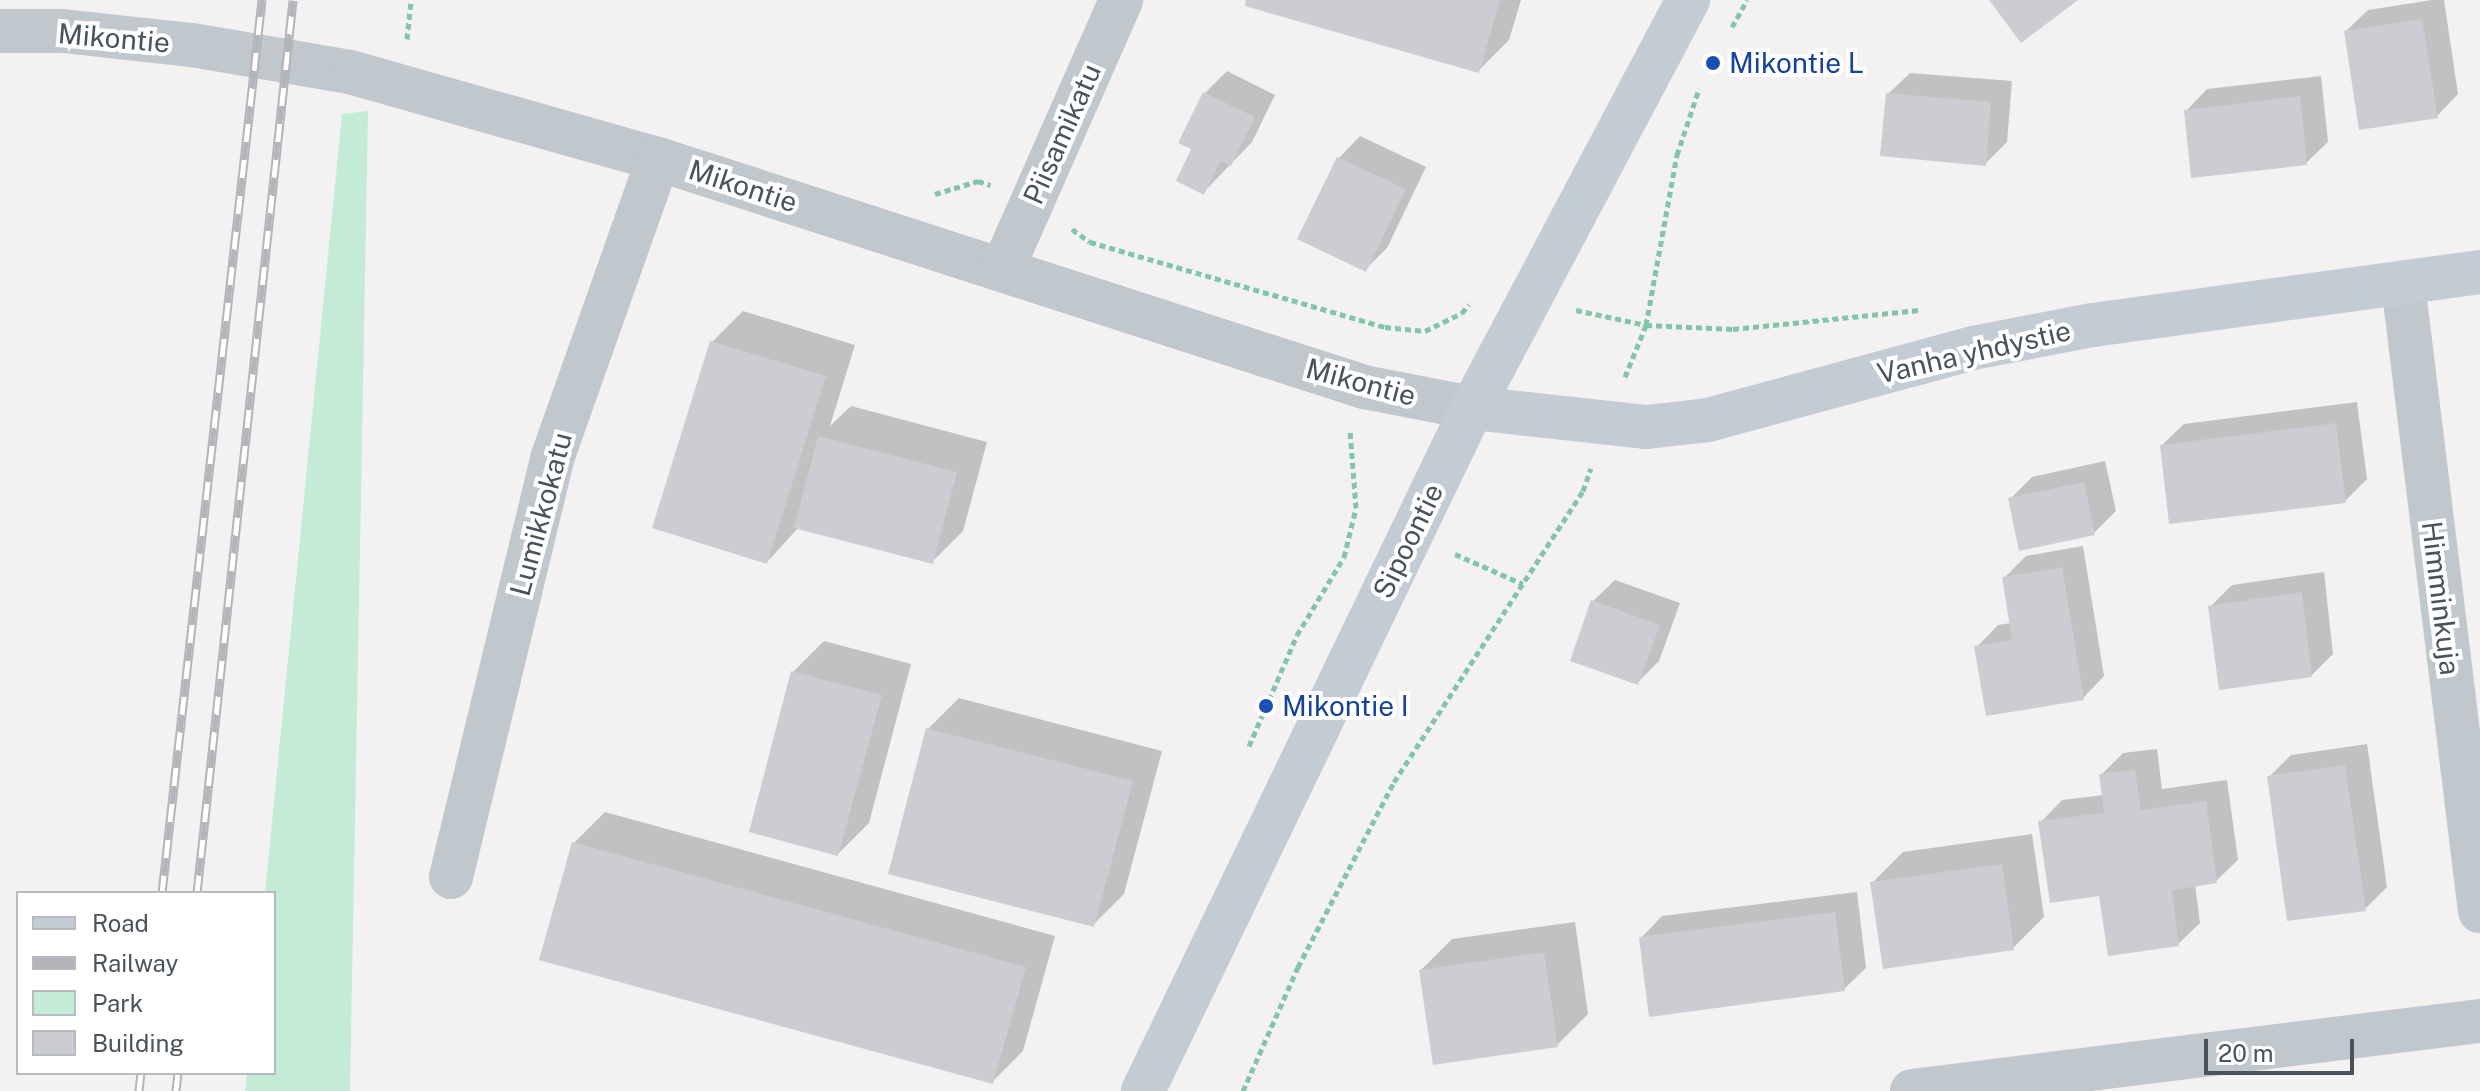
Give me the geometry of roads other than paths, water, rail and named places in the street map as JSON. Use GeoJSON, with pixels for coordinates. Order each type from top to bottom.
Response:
{"type":"FeatureCollection","features":[{"type":"Feature","properties":{"kind":"street","name":"Piisamikatu"},"geometry":{"type":"LineString","coordinates":[[1003,268],[1121,0]]}},
{"type":"Feature","properties":{"kind":"street","name":"Sipoontie"},"geometry":{"type":"LineString","coordinates":[[1143,1091],[1472,408],[1688,0]]}},
{"type":"Feature","properties":{"kind":"street","name":"Mikontie"},"geometry":{"type":"LineString","coordinates":[[0,31],[63,31],[192,45],[350,72],[658,159],[1364,387],[1472,408]]}},
{"type":"Feature","properties":{"kind":"street","name":"Lumikkokatu"},"geometry":{"type":"LineString","coordinates":[[451,877],[553,456],[658,159]]}},
{"type":"Feature","properties":{"kind":"street","name":"Vanha yhdystie"},"geometry":{"type":"LineString","coordinates":[[1472,408],[1647,427],[1708,420],[1988,345],[2093,325],[2480,272]]}},
{"type":"Feature","properties":{"kind":"street","name":"Himminkuja"},"geometry":{"type":"LineString","coordinates":[[2403,284],[2480,911]]}},
{"type":"Feature","properties":{"kind":"street"},"geometry":{"type":"LineString","coordinates":[[1912,1091],[2480,1021]]}},
{"type":"Feature","properties":{"kind":"railway"},"geometry":{"type":"LineString","coordinates":[[162,891],[262,0]]}},
{"type":"Feature","properties":{"kind":"railway"},"geometry":{"type":"LineString","coordinates":[[197,891],[293,0]]}},
{"type":"Feature","properties":{"kind":"railway"},"geometry":{"type":"LineString","coordinates":[[139,1091],[141,1075]]}},
{"type":"Feature","properties":{"kind":"railway"},"geometry":{"type":"LineString","coordinates":[[176,1091],[178,1075]]}},
{"type":"Feature","properties":{"kind":"place","name":"Mikontie L"},"geometry":{"type":"Point","coordinates":[1713,63]}},
{"type":"Feature","properties":{"kind":"place","name":"Mikontie I"},"geometry":{"type":"Point","coordinates":[1266,706]}}]}
